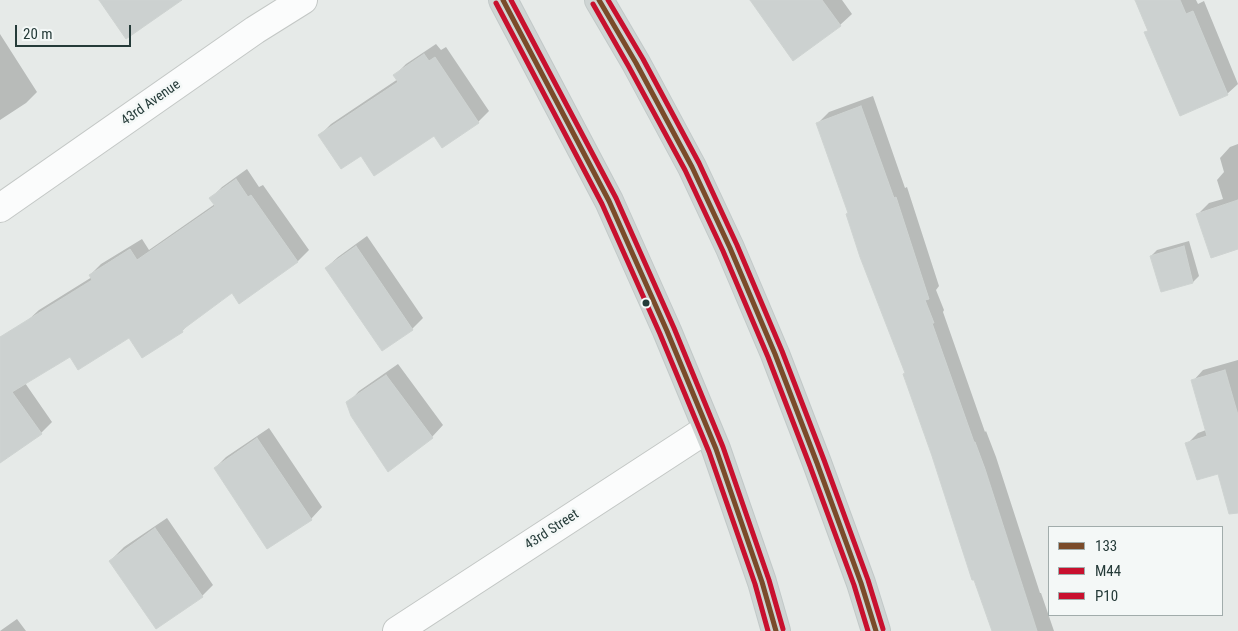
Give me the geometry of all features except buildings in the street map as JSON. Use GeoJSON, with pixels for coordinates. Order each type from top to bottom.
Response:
{"type":"FeatureCollection","features":[{"type":"Feature","properties":{"kind":"main road"},"geometry":{"type":"LineString","coordinates":[[503,0],[609,201],[667,331],[707,429],[762,582],[776,631]]}},
{"type":"Feature","properties":{"kind":"main road"},"geometry":{"type":"LineString","coordinates":[[599,0],[636,63],[692,167],[730,248],[775,354],[810,445],[861,583],[876,631]]}},
{"type":"Feature","properties":{"kind":"street","name":"43rd Avenue"},"geometry":{"type":"LineString","coordinates":[[0,208],[255,30],[303,0]]}},
{"type":"Feature","properties":{"kind":"street","name":"43rd Street"},"geometry":{"type":"LineString","coordinates":[[397,631],[707,429]]}},
{"type":"Feature","properties":{"kind":"transit line","name":"133"},"geometry":{"type":"LineString","coordinates":[[503,0],[609,201],[667,331],[716,449],[762,582],[776,631]]}},
{"type":"Feature","properties":{"kind":"transit line","name":"P10"},"geometry":{"type":"LineString","coordinates":[[511,0],[616,198],[674,328],[723,447],[769,580],[783,629]]}},
{"type":"Feature","properties":{"kind":"transit line","name":"133"},"geometry":{"type":"LineString","coordinates":[[599,0],[636,63],[692,167],[730,248],[775,354],[817,463],[861,583],[876,631]]}},
{"type":"Feature","properties":{"kind":"transit line","name":"P10"},"geometry":{"type":"LineString","coordinates":[[608,0],[643,59],[699,163],[737,245],[782,351],[824,460],[868,580],[883,629]]}},
{"type":"Feature","properties":{"kind":"transit line","name":"M44"},"geometry":{"type":"LineString","coordinates":[[496,3],[602,204],[660,334],[709,452],[755,584],[768,631]]}},
{"type":"Feature","properties":{"kind":"transit line","name":"M44"},"geometry":{"type":"LineString","coordinates":[[593,4],[685,170],[723,251],[768,357],[810,466],[854,585],[868,631]]}}]}
